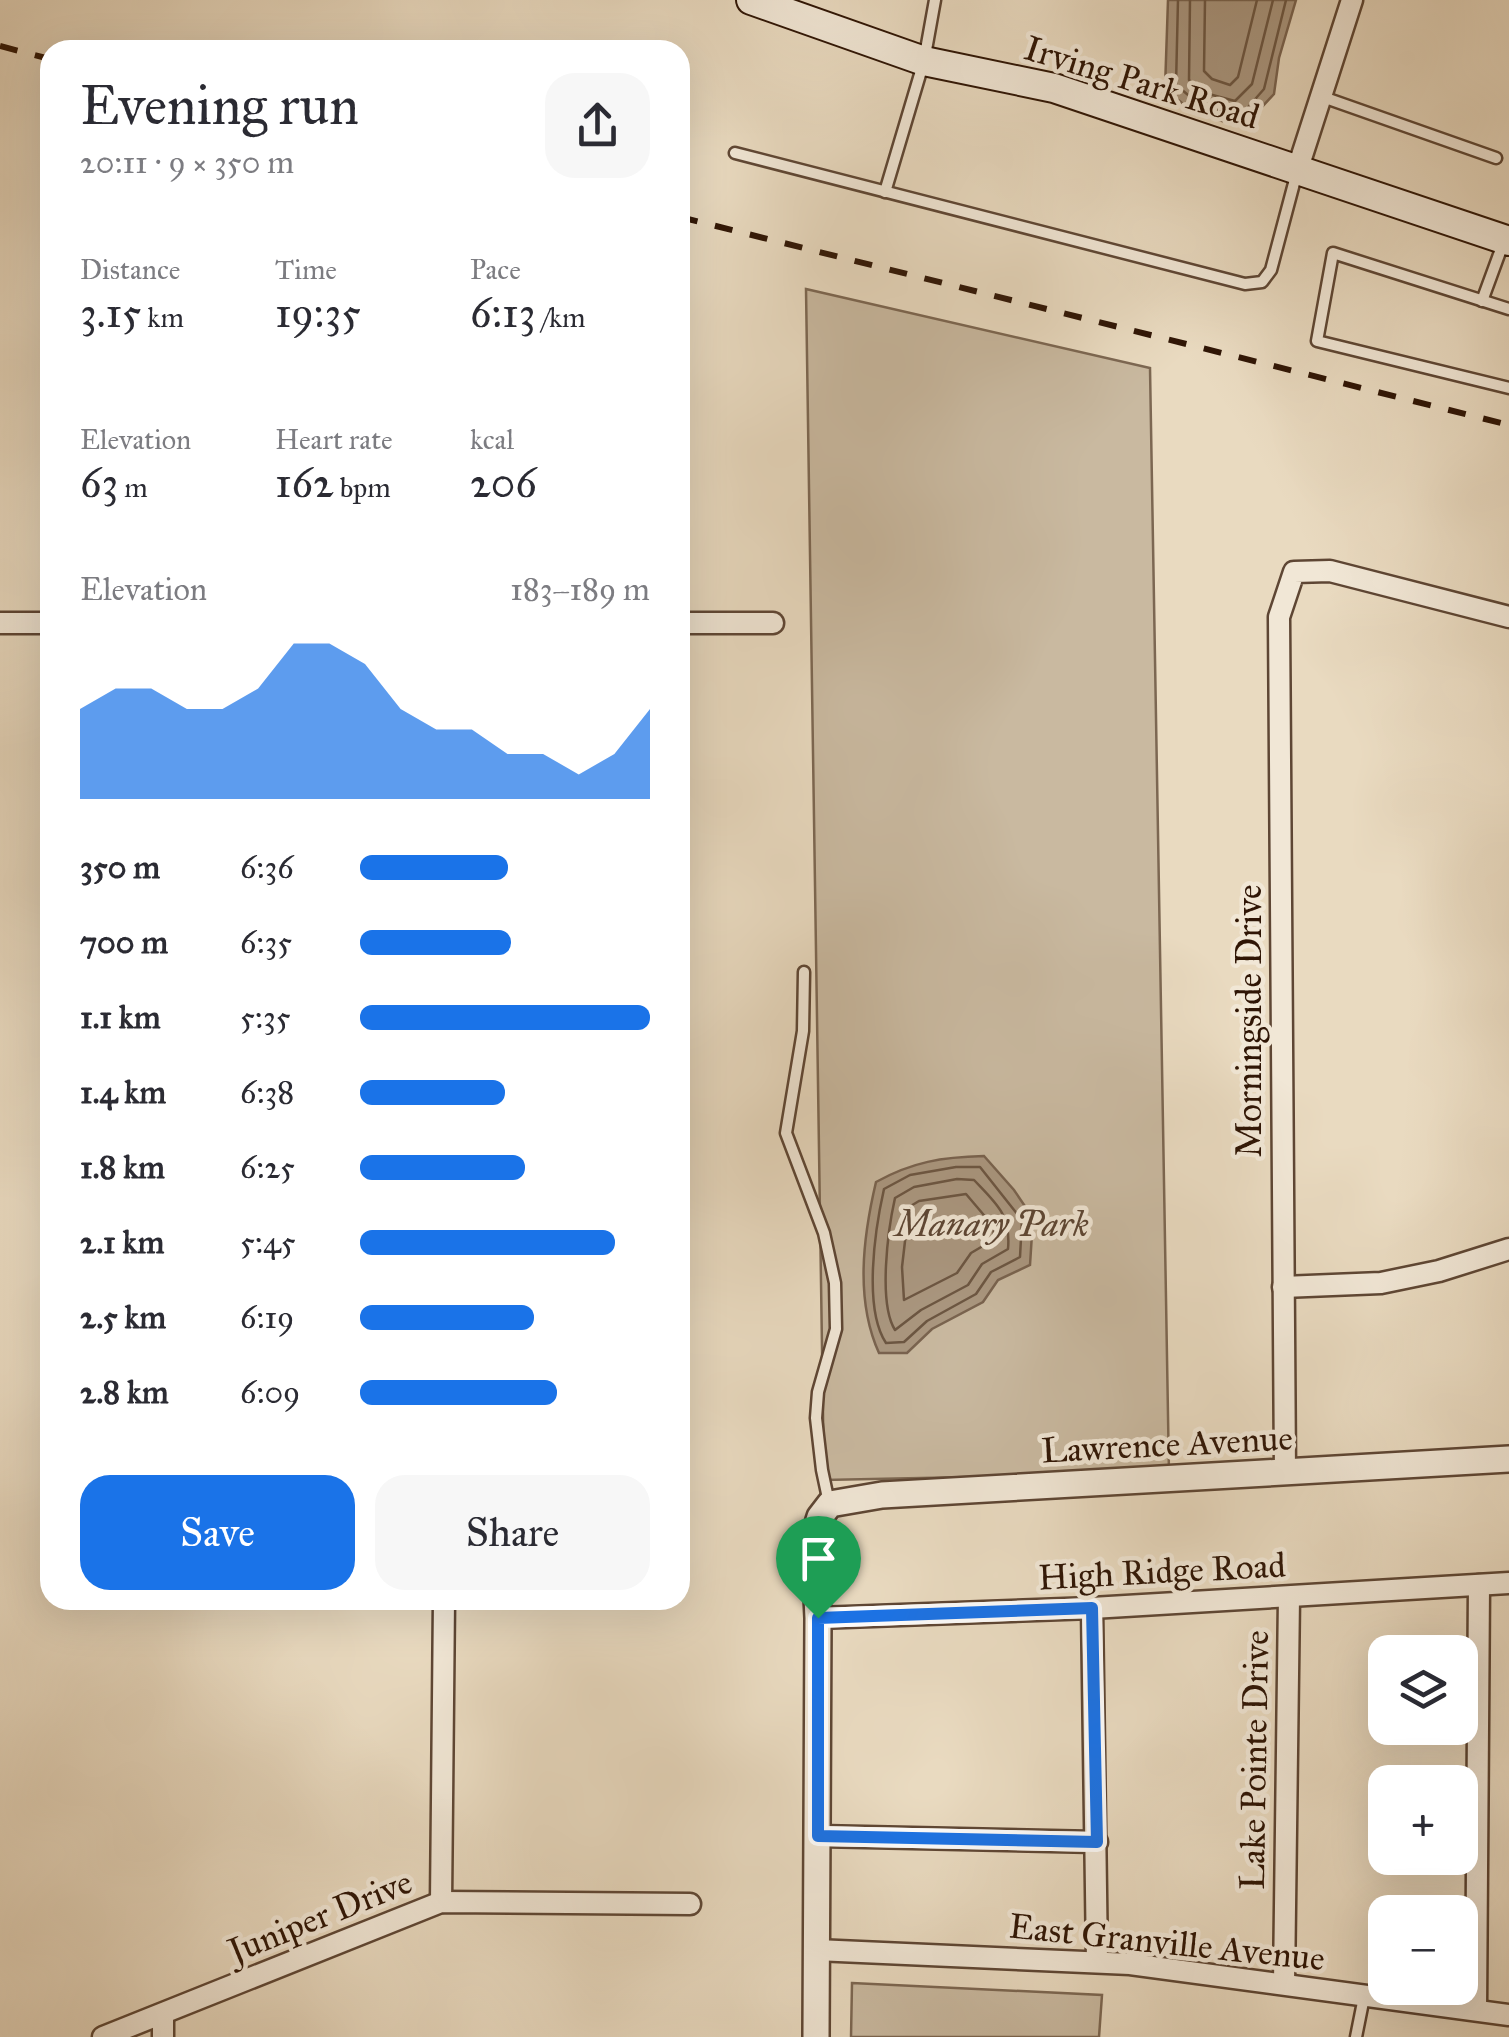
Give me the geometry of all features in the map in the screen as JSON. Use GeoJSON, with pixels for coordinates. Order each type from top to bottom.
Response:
{"type":"FeatureCollection","features":[{"type":"Feature","properties":{"kind":"main road","name":"Irving Park Road"},"geometry":{"type":"LineString","coordinates":[[751,0],[924,61],[1054,88],[1507,241]]}},
{"type":"Feature","properties":{"kind":"street"},"geometry":{"type":"LineString","coordinates":[[1297,171],[1352,0]]}},
{"type":"Feature","properties":{"kind":"street","name":"Morningside Drive"},"geometry":{"type":"LineString","coordinates":[[1285,1472],[1279,617],[1294,572],[1330,571],[1509,617]]}},
{"type":"Feature","properties":{"kind":"street"},"geometry":{"type":"LineString","coordinates":[[0,623],[40,623]]}},
{"type":"Feature","properties":{"kind":"street"},"geometry":{"type":"LineString","coordinates":[[690,623],[773,623]]}},
{"type":"Feature","properties":{"kind":"street"},"geometry":{"type":"LineString","coordinates":[[1283,1287],[1381,1284],[1509,1249]]}},
{"type":"Feature","properties":{"kind":"street","name":"Lawrence Avenue"},"geometry":{"type":"LineString","coordinates":[[830,1504],[882,1495],[1509,1458]]}},
{"type":"Feature","properties":{"kind":"street"},"geometry":{"type":"LineString","coordinates":[[816,2037],[818,1618],[814,1536],[820,1516],[830,1504]]}},
{"type":"Feature","properties":{"kind":"street","name":"High Ridge Road"},"geometry":{"type":"LineString","coordinates":[[818,1618],[1092,1608],[1509,1583]]}},
{"type":"Feature","properties":{"kind":"street"},"geometry":{"type":"LineString","coordinates":[[1476,2010],[1479,1584]]}},
{"type":"Feature","properties":{"kind":"street","name":"Lake Pointe Drive"},"geometry":{"type":"LineString","coordinates":[[1284,1984],[1289,1596]]}},
{"type":"Feature","properties":{"kind":"street"},"geometry":{"type":"LineString","coordinates":[[1092,1608],[1098,1962]]}},
{"type":"Feature","properties":{"kind":"street"},"geometry":{"type":"LineString","coordinates":[[441,1902],[444,1610]]}},
{"type":"Feature","properties":{"kind":"street"},"geometry":{"type":"LineString","coordinates":[[818,1836],[1097,1842]]}},
{"type":"Feature","properties":{"kind":"street","name":"Juniper Drive"},"geometry":{"type":"LineString","coordinates":[[102,2037],[441,1902],[690,1904]]}},
{"type":"Feature","properties":{"kind":"street","name":"East Granville Avenue"},"geometry":{"type":"LineString","coordinates":[[816,1950],[1098,1962],[1509,2015]]}},
{"type":"Feature","properties":{"kind":"street"},"geometry":{"type":"LineString","coordinates":[[163,2014],[163,2037]]}},
{"type":"Feature","properties":{"kind":"lane"},"geometry":{"type":"LineString","coordinates":[[885,192],[924,61],[935,0]]}},
{"type":"Feature","properties":{"kind":"lane"},"geometry":{"type":"LineString","coordinates":[[1320,96],[1496,158]]}},
{"type":"Feature","properties":{"kind":"lane"},"geometry":{"type":"LineString","coordinates":[[735,153],[1244,284],[1262,282],[1271,270],[1297,171]]}},
{"type":"Feature","properties":{"kind":"lane"},"geometry":{"type":"LineString","coordinates":[[1482,301],[1507,241]]}},
{"type":"Feature","properties":{"kind":"lane"},"geometry":{"type":"LineString","coordinates":[[1509,309],[1334,253],[1318,341],[1509,388]]}},
{"type":"Feature","properties":{"kind":"lane"},"geometry":{"type":"LineString","coordinates":[[804,972],[802,1031],[786,1133],[824,1233],[836,1283],[836,1329],[818,1392],[816,1418],[830,1504]]}},
{"type":"Feature","properties":{"kind":"lane"},"geometry":{"type":"LineString","coordinates":[[1356,2037],[1364,1996]]}},
{"type":"Feature","properties":{"kind":"green space","name":"Manary Park"},"geometry":{"type":"Polygon","coordinates":[[[806,289],[1150,368],[1169,1473],[824,1480],[806,289]]]}},
{"type":"Feature","properties":{"kind":"green space"},"geometry":{"type":"Polygon","coordinates":[[[852,1983],[1102,1995],[1099,2037],[851,2037],[852,1983]]]}},
{"type":"Feature","properties":{"kind":"water"},"geometry":{"type":"Polygon","coordinates":[[[1168,0],[1296,0],[1279,58],[1274,94],[1247,123],[1236,125],[1194,113],[1165,89],[1168,0]]]}},
{"type":"Feature","properties":{"kind":"water"},"geometry":{"type":"Polygon","coordinates":[[[984,1156],[1033,1218],[1030,1265],[998,1280],[983,1302],[932,1329],[907,1353],[879,1353],[871,1333],[864,1290],[868,1224],[876,1182],[928,1162],[984,1156]]]}},
{"type":"Feature","properties":{"kind":"railway"},"geometry":{"type":"LineString","coordinates":[[0,46],[40,56]]}},
{"type":"Feature","properties":{"kind":"railway"},"geometry":{"type":"LineString","coordinates":[[690,220],[1509,425]]}},
{"type":"Feature","properties":{"kind":"route"},"geometry":{"type":"LineString","coordinates":[[1092,1608],[1097,1842],[818,1836],[818,1618],[1092,1608]]}}]}
